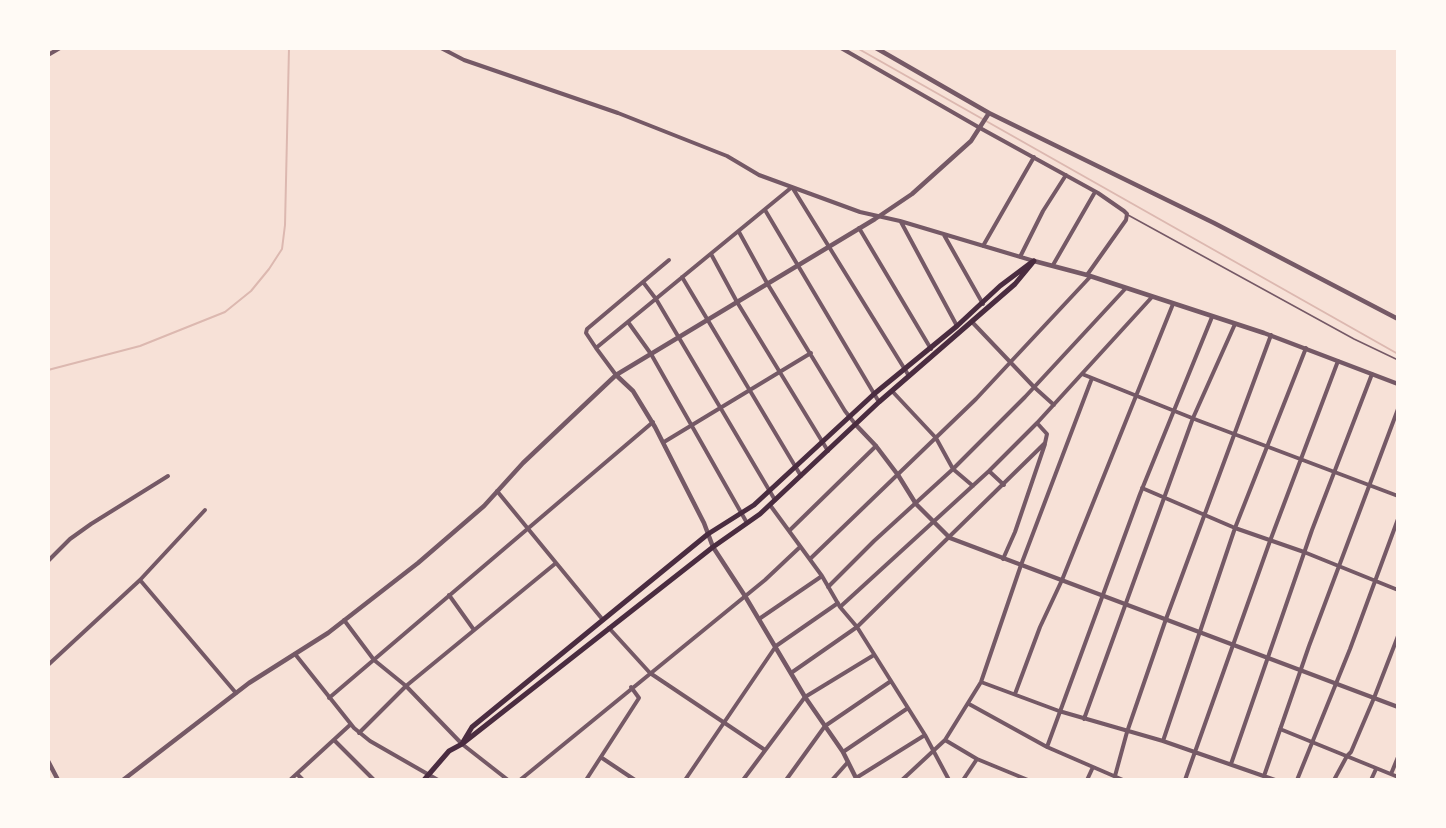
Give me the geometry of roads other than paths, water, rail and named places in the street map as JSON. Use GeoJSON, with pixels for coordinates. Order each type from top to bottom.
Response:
{"type":"FeatureCollection","features":[{"type":"Feature","properties":{"kind":"main road"},"geometry":{"type":"LineString","coordinates":[[462,744],[472,727],[708,534],[754,506],[874,394],[957,326],[1014,274],[1034,261]]}},
{"type":"Feature","properties":{"kind":"main road"},"geometry":{"type":"LineString","coordinates":[[424,780],[449,751],[462,744],[772,502],[879,402],[1016,284],[1034,261]]}},
{"type":"Feature","properties":{"kind":"street"},"geometry":{"type":"LineString","coordinates":[[48,55],[60,48]]}},
{"type":"Feature","properties":{"kind":"street"},"geometry":{"type":"LineString","coordinates":[[441,48],[464,60],[618,113],[727,156],[759,175],[860,212],[1053,265],[1126,288],[1271,335],[1398,384]]}},
{"type":"Feature","properties":{"kind":"street"},"geometry":{"type":"LineString","coordinates":[[810,560],[1011,362],[1088,276],[1126,220],[1127,214],[1066,175],[841,48]]}},
{"type":"Feature","properties":{"kind":"street"},"geometry":{"type":"LineString","coordinates":[[876,48],[988,115],[1214,223],[1398,319]]}},
{"type":"Feature","properties":{"kind":"street"},"geometry":{"type":"LineString","coordinates":[[123,780],[236,693],[344,620],[418,563],[484,506],[523,463],[616,375],[879,216],[927,181],[972,141],[988,115]]}},
{"type":"Feature","properties":{"kind":"street"},"geometry":{"type":"LineString","coordinates":[[983,246],[1034,157]]}},
{"type":"Feature","properties":{"kind":"street"},"geometry":{"type":"LineString","coordinates":[[1020,257],[1043,211],[1066,175]]}},
{"type":"Feature","properties":{"kind":"street"},"geometry":{"type":"LineString","coordinates":[[596,348],[792,187]]}},
{"type":"Feature","properties":{"kind":"street"},"geometry":{"type":"LineString","coordinates":[[792,187],[909,376]]}},
{"type":"Feature","properties":{"kind":"street"},"geometry":{"type":"LineString","coordinates":[[1053,265],[1095,192]]}},
{"type":"Feature","properties":{"kind":"street"},"geometry":{"type":"LineString","coordinates":[[765,210],[879,402]]}},
{"type":"Feature","properties":{"kind":"street"},"geometry":{"type":"LineString","coordinates":[[900,222],[960,332]]}},
{"type":"Feature","properties":{"kind":"street"},"geometry":{"type":"LineString","coordinates":[[859,228],[934,355]]}},
{"type":"Feature","properties":{"kind":"street"},"geometry":{"type":"LineString","coordinates":[[739,231],[767,283],[850,417],[876,446],[916,504],[951,538],[1398,706]]}},
{"type":"Feature","properties":{"kind":"street"},"geometry":{"type":"LineString","coordinates":[[944,235],[987,310]]}},
{"type":"Feature","properties":{"kind":"street"},"geometry":{"type":"LineString","coordinates":[[711,254],[737,302],[828,451]]}},
{"type":"Feature","properties":{"kind":"street"},"geometry":{"type":"LineString","coordinates":[[669,260],[587,329],[586,333],[616,375],[633,391],[653,422],[713,547],[776,646],[805,697],[843,752],[856,779],[925,735]]}},
{"type":"Feature","properties":{"kind":"street"},"geometry":{"type":"LineString","coordinates":[[682,277],[801,476]]}},
{"type":"Feature","properties":{"kind":"street"},"geometry":{"type":"LineString","coordinates":[[643,282],[656,299],[770,491],[772,502],[789,531],[822,576],[839,605],[857,627],[925,735],[948,778],[942,780]]}},
{"type":"Feature","properties":{"kind":"street"},"geometry":{"type":"LineString","coordinates":[[828,587],[953,469],[1034,387],[1126,288]]}},
{"type":"Feature","properties":{"kind":"street"},"geometry":{"type":"LineString","coordinates":[[685,780],[776,646],[839,605],[973,486],[1037,423],[1152,297]]}},
{"type":"Feature","properties":{"kind":"street"},"geometry":{"type":"LineString","coordinates":[[1015,694],[1040,627],[1062,580],[1173,304]]}},
{"type":"Feature","properties":{"kind":"street"},"geometry":{"type":"LineString","coordinates":[[1047,747],[1142,488],[1212,317]]}},
{"type":"Feature","properties":{"kind":"street"},"geometry":{"type":"LineString","coordinates":[[628,321],[651,354],[747,523]]}},
{"type":"Feature","properties":{"kind":"street"},"geometry":{"type":"LineString","coordinates":[[973,323],[1054,405]]}},
{"type":"Feature","properties":{"kind":"street"},"geometry":{"type":"LineString","coordinates":[[1084,719],[1193,418],[1235,324]]}},
{"type":"Feature","properties":{"kind":"street"},"geometry":{"type":"LineString","coordinates":[[1115,776],[1127,732],[1166,619],[1271,335]]}},
{"type":"Feature","properties":{"kind":"street"},"geometry":{"type":"LineString","coordinates":[[1163,741],[1235,528],[1306,348]]}},
{"type":"Feature","properties":{"kind":"street"},"geometry":{"type":"LineString","coordinates":[[664,442],[811,353]]}},
{"type":"Feature","properties":{"kind":"street"},"geometry":{"type":"LineString","coordinates":[[1185,780],[1270,541],[1338,360]]}},
{"type":"Feature","properties":{"kind":"street"},"geometry":{"type":"LineString","coordinates":[[1082,374],[1398,496]]}},
{"type":"Feature","properties":{"kind":"street"},"geometry":{"type":"LineString","coordinates":[[1231,764],[1304,552],[1372,374]]}},
{"type":"Feature","properties":{"kind":"street"},"geometry":{"type":"LineString","coordinates":[[903,780],[945,740],[981,682],[1021,565],[1092,378]]}},
{"type":"Feature","properties":{"kind":"street"},"geometry":{"type":"LineString","coordinates":[[892,391],[936,438],[953,469],[973,486]]}},
{"type":"Feature","properties":{"kind":"street"},"geometry":{"type":"LineString","coordinates":[[1264,776],[1368,485],[1398,409]]}},
{"type":"Feature","properties":{"kind":"street"},"geometry":{"type":"LineString","coordinates":[[329,698],[653,422]]}},
{"type":"Feature","properties":{"kind":"street"},"geometry":{"type":"LineString","coordinates":[[1003,559],[1045,443],[1047,434],[1037,423]]}},
{"type":"Feature","properties":{"kind":"street"},"geometry":{"type":"LineString","coordinates":[[790,673],[857,627],[951,538],[1045,443]]}},
{"type":"Feature","properties":{"kind":"street"},"geometry":{"type":"LineString","coordinates":[[789,531],[876,446]]}},
{"type":"Feature","properties":{"kind":"street"},"geometry":{"type":"LineString","coordinates":[[989,471],[1004,485]]}},
{"type":"Feature","properties":{"kind":"street"},"geometry":{"type":"LineString","coordinates":[[48,561],[70,539],[84,529],[168,476]]}},
{"type":"Feature","properties":{"kind":"street"},"geometry":{"type":"LineString","coordinates":[[1142,488],[1204,516],[1339,565],[1398,590]]}},
{"type":"Feature","properties":{"kind":"street"},"geometry":{"type":"LineString","coordinates":[[497,491],[603,620]]}},
{"type":"Feature","properties":{"kind":"street"},"geometry":{"type":"LineString","coordinates":[[48,665],[140,580],[205,510]]}},
{"type":"Feature","properties":{"kind":"street"},"geometry":{"type":"LineString","coordinates":[[1297,780],[1398,519]]}},
{"type":"Feature","properties":{"kind":"street"},"geometry":{"type":"LineString","coordinates":[[520,780],[745,596],[800,547]]}},
{"type":"Feature","properties":{"kind":"street"},"geometry":{"type":"LineString","coordinates":[[359,733],[406,686],[556,563]]}},
{"type":"Feature","properties":{"kind":"street"},"geometry":{"type":"LineString","coordinates":[[759,619],[822,576]]}},
{"type":"Feature","properties":{"kind":"street"},"geometry":{"type":"LineString","coordinates":[[140,580],[236,693]]}},
{"type":"Feature","properties":{"kind":"street"},"geometry":{"type":"LineString","coordinates":[[448,595],[474,630]]}},
{"type":"Feature","properties":{"kind":"street"},"geometry":{"type":"LineString","coordinates":[[344,620],[374,660],[406,686],[462,744],[508,780]]}},
{"type":"Feature","properties":{"kind":"street"},"geometry":{"type":"LineString","coordinates":[[609,628],[650,673],[765,750]]}},
{"type":"Feature","properties":{"kind":"street"},"geometry":{"type":"LineString","coordinates":[[1334,780],[1351,752],[1398,636]]}},
{"type":"Feature","properties":{"kind":"street"},"geometry":{"type":"LineString","coordinates":[[295,654],[359,733],[407,764],[438,780]]}},
{"type":"Feature","properties":{"kind":"street"},"geometry":{"type":"LineString","coordinates":[[742,780],[805,697],[875,654]]}},
{"type":"Feature","properties":{"kind":"street"},"geometry":{"type":"LineString","coordinates":[[786,780],[825,726],[891,681]]}},
{"type":"Feature","properties":{"kind":"street"},"geometry":{"type":"LineString","coordinates":[[981,682],[1059,711],[1163,741],[1275,780]]}},
{"type":"Feature","properties":{"kind":"street"},"geometry":{"type":"LineString","coordinates":[[586,780],[639,698],[631,687]]}},
{"type":"Feature","properties":{"kind":"street"},"geometry":{"type":"LineString","coordinates":[[969,704],[1047,747],[1124,780]]}},
{"type":"Feature","properties":{"kind":"street"},"geometry":{"type":"LineString","coordinates":[[843,752],[908,708]]}},
{"type":"Feature","properties":{"kind":"street"},"geometry":{"type":"LineString","coordinates":[[290,780],[351,724]]}},
{"type":"Feature","properties":{"kind":"street"},"geometry":{"type":"LineString","coordinates":[[1280,729],[1398,777]]}},
{"type":"Feature","properties":{"kind":"street"},"geometry":{"type":"LineString","coordinates":[[334,740],[374,780]]}},
{"type":"Feature","properties":{"kind":"street"},"geometry":{"type":"LineString","coordinates":[[945,740],[977,759],[1028,780]]}},
{"type":"Feature","properties":{"kind":"street"},"geometry":{"type":"LineString","coordinates":[[602,758],[635,780]]}},
{"type":"Feature","properties":{"kind":"street"},"geometry":{"type":"LineString","coordinates":[[1390,774],[1398,758]]}},
{"type":"Feature","properties":{"kind":"street"},"geometry":{"type":"LineString","coordinates":[[963,780],[977,759]]}},
{"type":"Feature","properties":{"kind":"street"},"geometry":{"type":"LineString","coordinates":[[48,761],[50,772],[58,780]]}},
{"type":"Feature","properties":{"kind":"street"},"geometry":{"type":"LineString","coordinates":[[832,780],[849,762]]}},
{"type":"Feature","properties":{"kind":"street"},"geometry":{"type":"LineString","coordinates":[[1087,780],[1093,767]]}},
{"type":"Feature","properties":{"kind":"street"},"geometry":{"type":"LineString","coordinates":[[1371,780],[1376,769]]}},
{"type":"Feature","properties":{"kind":"street"},"geometry":{"type":"LineString","coordinates":[[297,774],[303,780]]}},
{"type":"Feature","properties":{"kind":"lane"},"geometry":{"type":"LineString","coordinates":[[1127,214],[1354,339],[1398,360]]}},
{"type":"Feature","properties":{"kind":"waterway"},"geometry":{"type":"LineString","coordinates":[[48,370],[140,346],[225,312],[251,291],[269,269],[282,249],[285,225],[289,48]]}},
{"type":"Feature","properties":{"kind":"waterway"},"geometry":{"type":"LineString","coordinates":[[857,48],[1398,354]]}}]}
